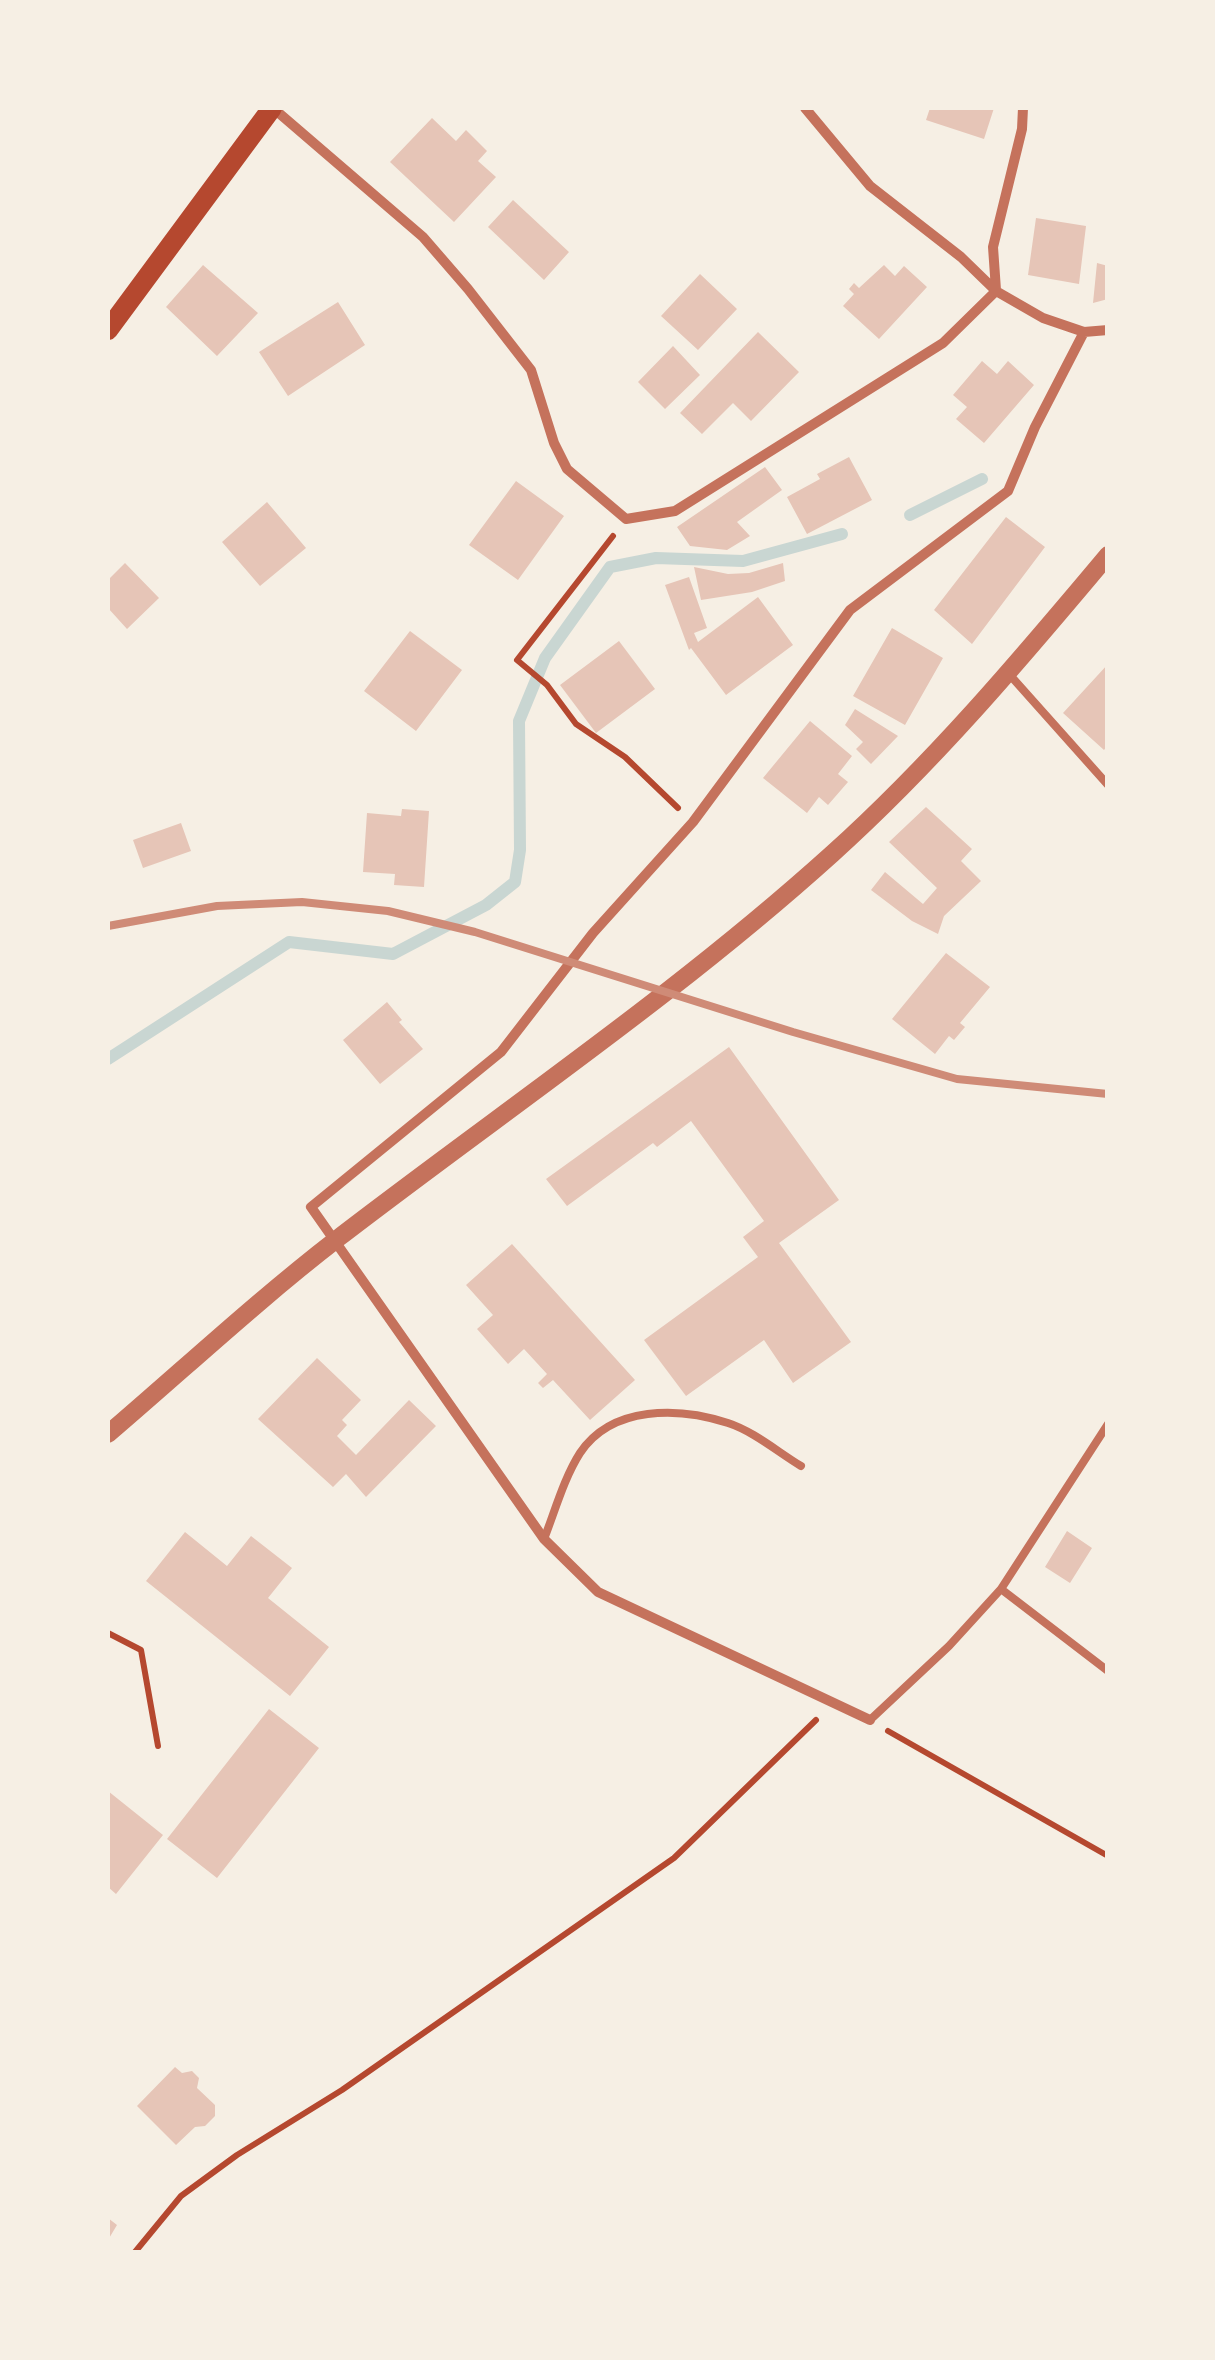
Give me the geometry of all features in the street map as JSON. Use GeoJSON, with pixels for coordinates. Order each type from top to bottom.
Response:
{"type":"FeatureCollection","features":[{"type":"Feature","properties":{"kind":"main road"},"geometry":{"type":"LineString","coordinates":[[108,330],[272,108]]}},
{"type":"Feature","properties":{"kind":"street"},"geometry":{"type":"LineString","coordinates":[[272,108],[422,238],[468,289],[530,370],[554,443],[567,469],[626,519],[675,512],[943,343],[996,292],[994,247],[1024,108]]}},
{"type":"Feature","properties":{"kind":"street"},"geometry":{"type":"LineString","coordinates":[[805,108],[870,186],[961,257],[996,292],[1043,318],[1084,332],[1108,330]]}},
{"type":"Feature","properties":{"kind":"street"},"geometry":{"type":"LineString","coordinates":[[870,1720],[598,1592],[544,1539],[311,1208],[500,1052],[593,933],[693,822],[850,610],[1008,491],[1084,332]]}},
{"type":"Feature","properties":{"kind":"street"},"geometry":{"type":"LineString","coordinates":[[108,1434],[333,1242],[681,979],[830,856],[909,780],[1008,674],[1108,555]]}},
{"type":"Feature","properties":{"kind":"lane"},"geometry":{"type":"LineString","coordinates":[[1008,674],[1108,785]]}},
{"type":"Feature","properties":{"kind":"lane"},"geometry":{"type":"LineString","coordinates":[[544,1539],[580,1453],[604,1427],[647,1412],[684,1414],[730,1424],[801,1466]]}},
{"type":"Feature","properties":{"kind":"lane"},"geometry":{"type":"LineString","coordinates":[[870,1720],[949,1646],[1001,1589],[1108,1424]]}},
{"type":"Feature","properties":{"kind":"lane"},"geometry":{"type":"LineString","coordinates":[[1001,1589],[1108,1671]]}},
{"type":"Feature","properties":{"kind":"path"},"geometry":{"type":"LineString","coordinates":[[626,519],[517,660],[547,685],[576,724],[625,756],[693,822]]}},
{"type":"Feature","properties":{"kind":"path"},"geometry":{"type":"LineString","coordinates":[[108,1633],[141,1650],[158,1746]]}},
{"type":"Feature","properties":{"kind":"path"},"geometry":{"type":"LineString","coordinates":[[135,2252],[181,2196],[236,2155],[358,2078],[674,1858],[833,1702]]}},
{"type":"Feature","properties":{"kind":"path"},"geometry":{"type":"LineString","coordinates":[[870,1720],[1108,1856]]}},
{"type":"Feature","properties":{"kind":"building"},"geometry":{"type":"Polygon","coordinates":[[[930,108],[994,108],[984,139],[926,120],[930,108]]]}},
{"type":"Feature","properties":{"kind":"building"},"geometry":{"type":"Polygon","coordinates":[[[432,118],[456,141],[466,130],[487,151],[478,161],[496,177],[454,222],[390,162],[432,118]]]}},
{"type":"Feature","properties":{"kind":"building"},"geometry":{"type":"Polygon","coordinates":[[[513,200],[569,252],[544,280],[488,227],[513,200]]]}},
{"type":"Feature","properties":{"kind":"building"},"geometry":{"type":"Polygon","coordinates":[[[1036,218],[1086,226],[1079,284],[1028,275],[1036,218]]]}},
{"type":"Feature","properties":{"kind":"building"},"geometry":{"type":"Polygon","coordinates":[[[1097,263],[1108,266],[1108,299],[1093,303],[1097,263]]]}},
{"type":"Feature","properties":{"kind":"building"},"geometry":{"type":"Polygon","coordinates":[[[203,265],[258,313],[217,356],[166,307],[203,265]]]}},
{"type":"Feature","properties":{"kind":"building"},"geometry":{"type":"Polygon","coordinates":[[[884,265],[895,276],[904,266],[927,287],[879,339],[843,306],[854,294],[849,289],[854,283],[859,288],[884,265]]]}},
{"type":"Feature","properties":{"kind":"building"},"geometry":{"type":"Polygon","coordinates":[[[700,274],[737,309],[698,350],[661,316],[700,274]]]}},
{"type":"Feature","properties":{"kind":"building"},"geometry":{"type":"Polygon","coordinates":[[[338,302],[365,345],[288,396],[259,352],[338,302]]]}},
{"type":"Feature","properties":{"kind":"building"},"geometry":{"type":"Polygon","coordinates":[[[758,332],[799,372],[751,421],[733,403],[702,434],[680,413],[758,332]]]}},
{"type":"Feature","properties":{"kind":"building"},"geometry":{"type":"Polygon","coordinates":[[[673,346],[700,375],[665,409],[638,382],[673,346]]]}},
{"type":"Feature","properties":{"kind":"building"},"geometry":{"type":"Polygon","coordinates":[[[982,361],[997,374],[1008,361],[1034,385],[984,443],[956,419],[967,407],[953,395],[982,361]]]}},
{"type":"Feature","properties":{"kind":"building"},"geometry":{"type":"Polygon","coordinates":[[[849,457],[872,500],[807,534],[787,497],[820,479],[817,474],[849,457]]]}},
{"type":"Feature","properties":{"kind":"building"},"geometry":{"type":"Polygon","coordinates":[[[765,467],[782,490],[737,522],[750,536],[727,550],[690,546],[677,527],[765,467]]]}},
{"type":"Feature","properties":{"kind":"building"},"geometry":{"type":"Polygon","coordinates":[[[516,481],[564,516],[518,580],[469,545],[516,481]]]}},
{"type":"Feature","properties":{"kind":"building"},"geometry":{"type":"Polygon","coordinates":[[[267,502],[306,548],[260,586],[222,542],[267,502]]]}},
{"type":"Feature","properties":{"kind":"building"},"geometry":{"type":"Polygon","coordinates":[[[1006,517],[1045,547],[972,644],[934,610],[1006,517]]]}},
{"type":"Feature","properties":{"kind":"building"},"geometry":{"type":"Polygon","coordinates":[[[125,563],[159,598],[127,629],[108,608],[108,580],[125,563]]]}},
{"type":"Feature","properties":{"kind":"building"},"geometry":{"type":"Polygon","coordinates":[[[783,563],[785,581],[752,592],[701,600],[694,567],[728,574],[749,573],[783,563]]]}},
{"type":"Feature","properties":{"kind":"building"},"geometry":{"type":"Polygon","coordinates":[[[689,577],[707,628],[694,633],[698,642],[758,597],[793,645],[726,695],[689,650],[665,585],[689,577]]]}},
{"type":"Feature","properties":{"kind":"building"},"geometry":{"type":"Polygon","coordinates":[[[892,628],[943,658],[905,725],[853,696],[892,628]]]}},
{"type":"Feature","properties":{"kind":"building"},"geometry":{"type":"Polygon","coordinates":[[[410,631],[462,670],[416,731],[364,691],[410,631]]]}},
{"type":"Feature","properties":{"kind":"building"},"geometry":{"type":"Polygon","coordinates":[[[619,641],[655,689],[596,733],[560,685],[619,641]]]}},
{"type":"Feature","properties":{"kind":"building"},"geometry":{"type":"Polygon","coordinates":[[[1108,664],[1108,745],[1104,750],[1063,713],[1108,664]]]}},
{"type":"Feature","properties":{"kind":"building"},"geometry":{"type":"Polygon","coordinates":[[[855,709],[898,736],[871,764],[856,749],[863,742],[845,725],[855,709]]]}},
{"type":"Feature","properties":{"kind":"building"},"geometry":{"type":"Polygon","coordinates":[[[810,721],[852,756],[838,774],[848,782],[828,805],[819,797],[807,813],[763,778],[810,721]]]}},
{"type":"Feature","properties":{"kind":"building"},"geometry":{"type":"Polygon","coordinates":[[[926,807],[972,849],[961,861],[981,881],[944,916],[938,934],[912,921],[871,890],[885,872],[923,904],[937,888],[889,842],[926,807]]]}},
{"type":"Feature","properties":{"kind":"building"},"geometry":{"type":"Polygon","coordinates":[[[402,809],[429,811],[424,887],[394,885],[395,874],[363,872],[367,813],[401,816],[402,809]]]}},
{"type":"Feature","properties":{"kind":"building"},"geometry":{"type":"Polygon","coordinates":[[[181,823],[191,851],[143,868],[133,840],[181,823]]]}},
{"type":"Feature","properties":{"kind":"building"},"geometry":{"type":"Polygon","coordinates":[[[946,953],[990,987],[960,1023],[965,1027],[954,1040],[949,1036],[935,1054],[892,1019],[946,953]]]}},
{"type":"Feature","properties":{"kind":"building"},"geometry":{"type":"Polygon","coordinates":[[[387,1002],[423,1049],[380,1084],[343,1040],[387,1002]]]}},
{"type":"Feature","properties":{"kind":"building"},"geometry":{"type":"Polygon","coordinates":[[[729,1047],[839,1200],[779,1243],[851,1342],[793,1383],[764,1340],[686,1396],[644,1340],[758,1257],[743,1237],[764,1221],[691,1121],[657,1147],[653,1143],[567,1206],[546,1179],[729,1047]]]}},
{"type":"Feature","properties":{"kind":"building"},"geometry":{"type":"Polygon","coordinates":[[[512,1244],[635,1380],[590,1420],[553,1380],[543,1388],[538,1383],[547,1374],[524,1349],[508,1364],[477,1329],[493,1315],[466,1285],[512,1244]]]}},
{"type":"Feature","properties":{"kind":"building"},"geometry":{"type":"Polygon","coordinates":[[[317,1358],[361,1400],[342,1420],[347,1425],[337,1436],[356,1455],[409,1400],[436,1426],[366,1497],[346,1474],[333,1487],[258,1419],[317,1358]]]}},
{"type":"Feature","properties":{"kind":"building"},"geometry":{"type":"Polygon","coordinates":[[[1067,1531],[1092,1548],[1070,1583],[1045,1567],[1067,1531]]]}},
{"type":"Feature","properties":{"kind":"building"},"geometry":{"type":"Polygon","coordinates":[[[185,1532],[227,1566],[251,1536],[292,1568],[268,1598],[329,1647],[290,1696],[146,1581],[185,1532]]]}},
{"type":"Feature","properties":{"kind":"building"},"geometry":{"type":"Polygon","coordinates":[[[269,1709],[319,1748],[217,1878],[167,1839],[269,1709]]]}},
{"type":"Feature","properties":{"kind":"building"},"geometry":{"type":"Polygon","coordinates":[[[108,1791],[163,1835],[116,1894],[108,1887],[108,1791]]]}},
{"type":"Feature","properties":{"kind":"building"},"geometry":{"type":"Polygon","coordinates":[[[175,2067],[182,2073],[192,2071],[199,2078],[197,2088],[215,2105],[215,2116],[205,2126],[195,2127],[176,2145],[137,2106],[175,2067]]]}},
{"type":"Feature","properties":{"kind":"building"},"geometry":{"type":"Polygon","coordinates":[[[108,2218],[117,2225],[108,2240],[108,2218]]]}},
{"type":"Feature","properties":{"kind":"waterway"},"geometry":{"type":"LineString","coordinates":[[910,515],[982,479]]}},
{"type":"Feature","properties":{"kind":"waterway"},"geometry":{"type":"LineString","coordinates":[[108,1059],[289,942],[393,954],[486,905],[515,882],[520,850],[519,721],[545,658],[610,567],[656,558],[743,561],[842,534]]}},
{"type":"Feature","properties":{"kind":"railway"},"geometry":{"type":"LineString","coordinates":[[108,926],[217,906],[302,902],[388,911],[475,932],[957,1079],[1108,1094]]}}]}
